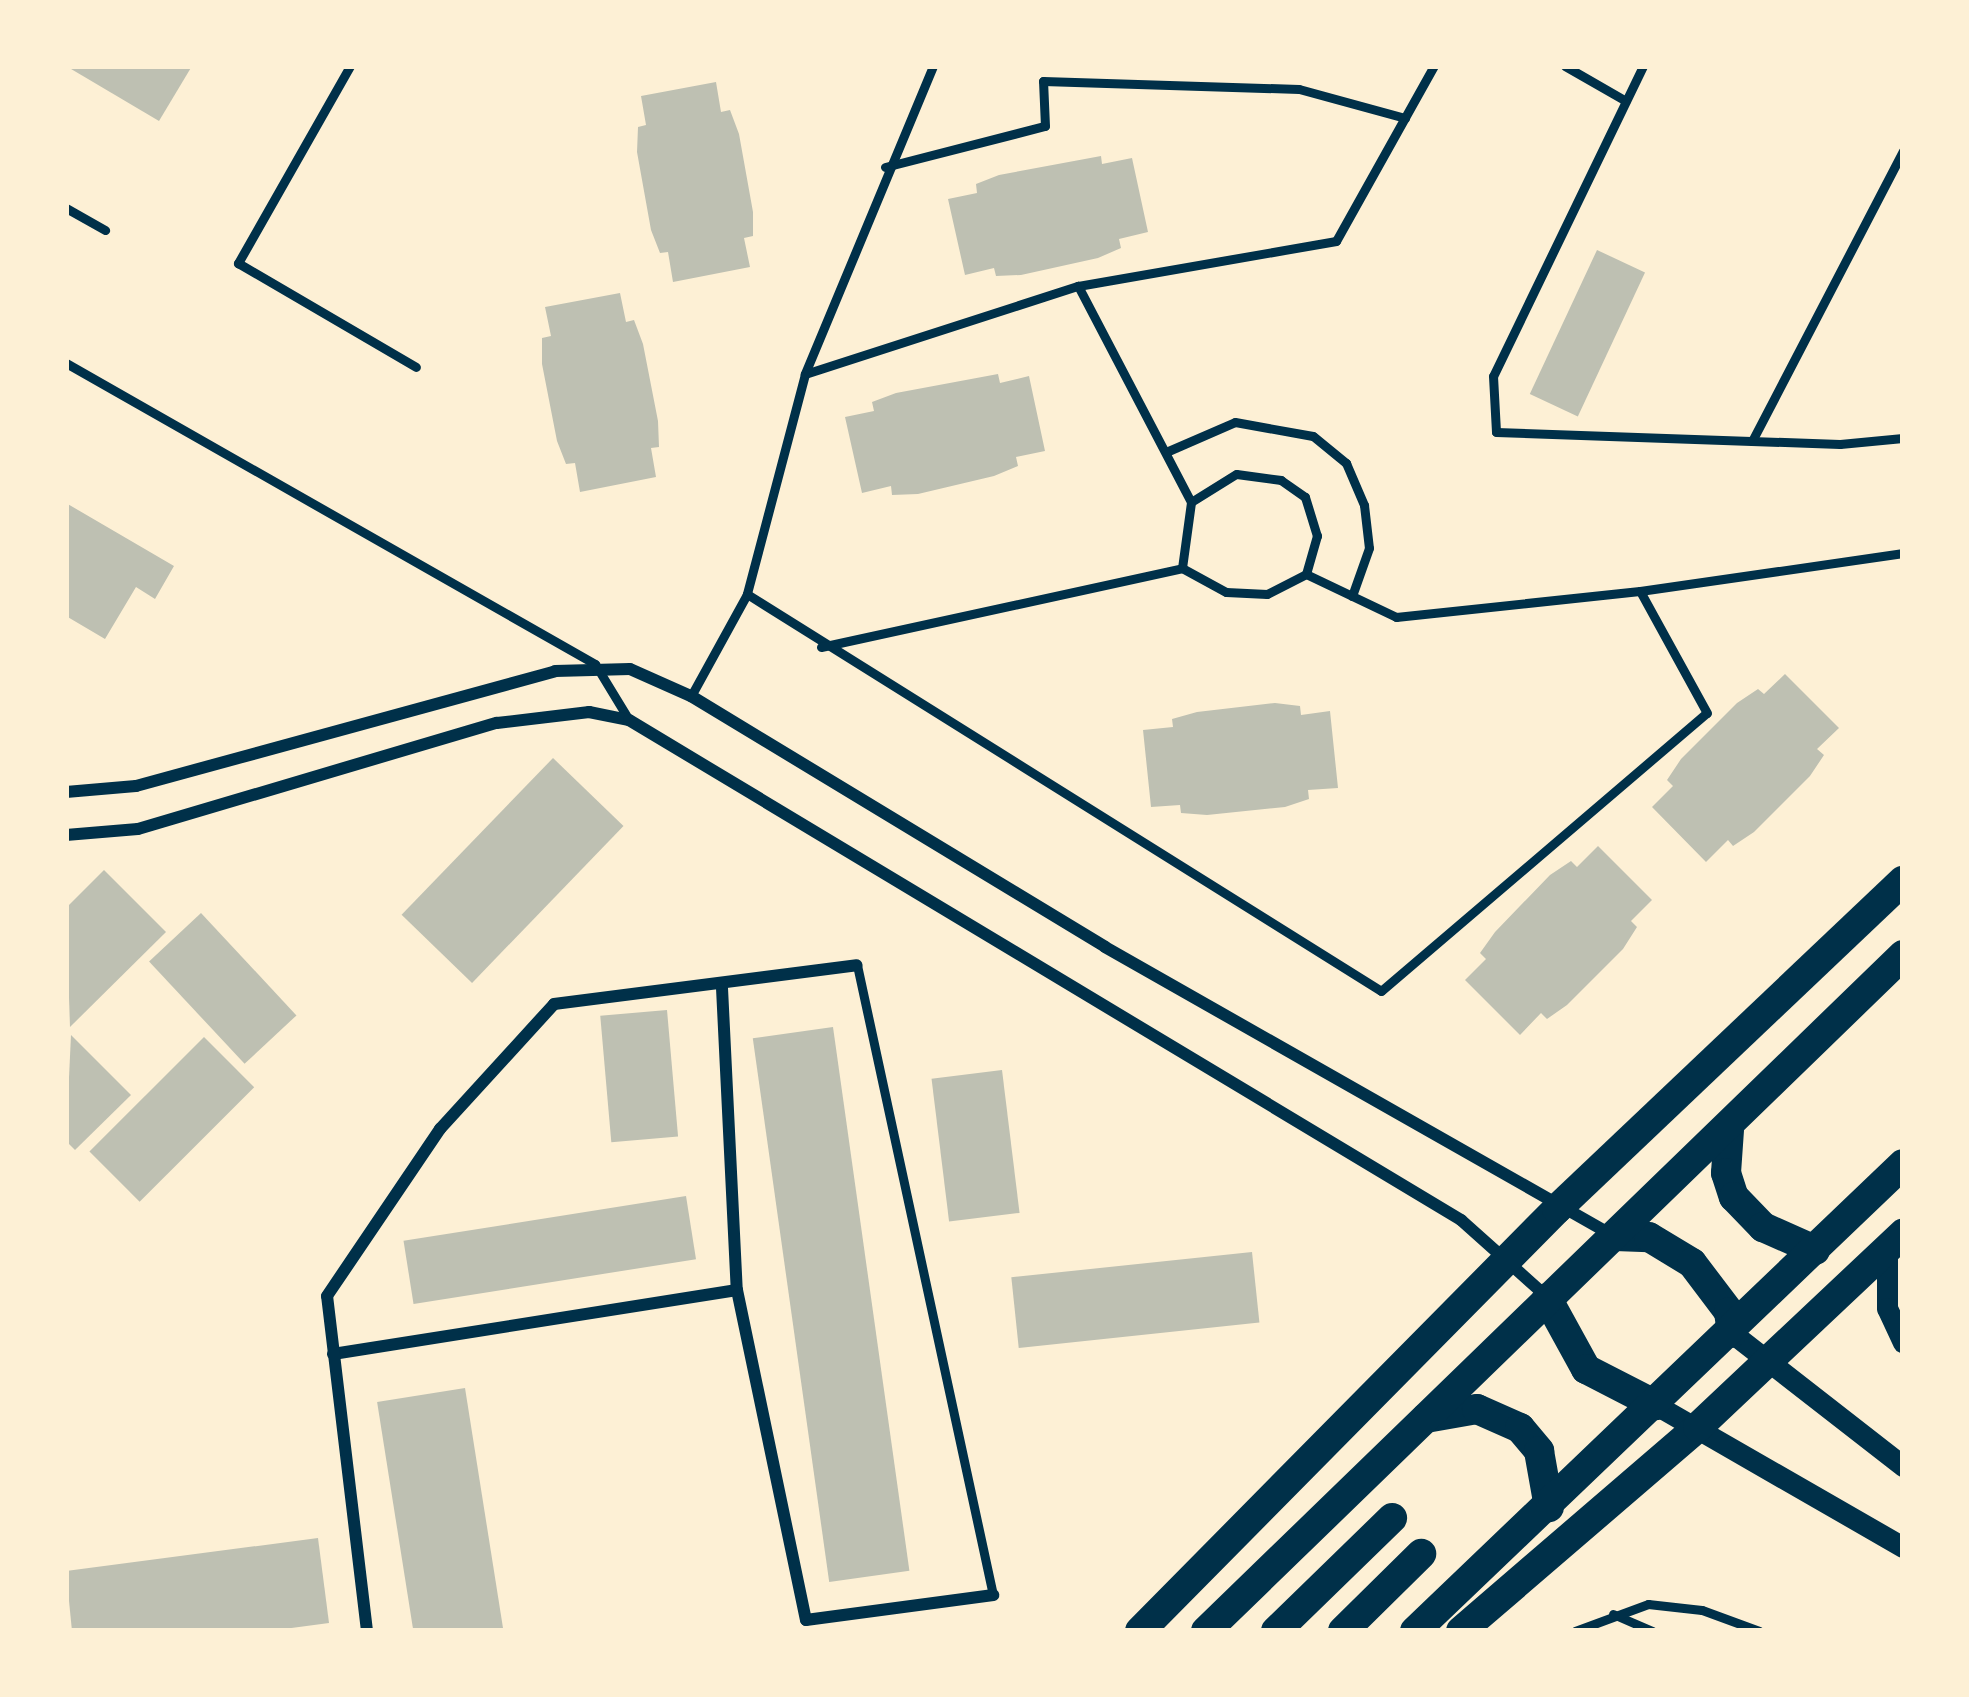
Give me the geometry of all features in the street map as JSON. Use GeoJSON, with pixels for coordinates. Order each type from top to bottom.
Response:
{"type":"FeatureCollection","features":[{"type":"Feature","properties":{"kind":"main road"},"geometry":{"type":"LineString","coordinates":[[1140,1631],[1557,1209],[1903,881]]}},
{"type":"Feature","properties":{"kind":"main road"},"geometry":{"type":"LineString","coordinates":[[1206,1631],[1547,1298],[1729,1130],[1903,955]]}},
{"type":"Feature","properties":{"kind":"main road"},"geometry":{"type":"LineString","coordinates":[[1729,1130],[1726,1173],[1734,1197],[1763,1227],[1815,1250]]}},
{"type":"Feature","properties":{"kind":"main road"},"geometry":{"type":"LineString","coordinates":[[1415,1631],[1732,1334],[1903,1164]]}},
{"type":"Feature","properties":{"kind":"main road"},"geometry":{"type":"LineString","coordinates":[[1615,1236],[1649,1237],[1692,1263],[1729,1312],[1732,1334]]}},
{"type":"Feature","properties":{"kind":"main road"},"geometry":{"type":"LineString","coordinates":[[1461,1631],[1698,1427],[1895,1241]]}},
{"type":"Feature","properties":{"kind":"main road"},"geometry":{"type":"LineString","coordinates":[[1547,1298],[1586,1369],[1656,1405]]}},
{"type":"Feature","properties":{"kind":"main road"},"geometry":{"type":"LineString","coordinates":[[1424,1418],[1477,1409],[1520,1428],[1539,1450],[1549,1507]]}},
{"type":"Feature","properties":{"kind":"main road"},"geometry":{"type":"LineString","coordinates":[[1276,1631],[1392,1518]]}},
{"type":"Feature","properties":{"kind":"main road"},"geometry":{"type":"LineString","coordinates":[[1343,1631],[1421,1554]]}},
{"type":"Feature","properties":{"kind":"street"},"geometry":{"type":"LineString","coordinates":[[66,792],[136,787],[595,664],[656,677],[823,782],[1557,1209],[1615,1236]]}},
{"type":"Feature","properties":{"kind":"street"},"geometry":{"type":"LineString","coordinates":[[66,835],[138,829],[496,723],[589,712],[629,720],[1461,1220],[1547,1298]]}},
{"type":"Feature","properties":{"kind":"street"},"geometry":{"type":"LineString","coordinates":[[367,1631],[327,1296],[440,1129],[554,1004],[722,988],[857,965]]}},
{"type":"Feature","properties":{"kind":"street"},"geometry":{"type":"LineString","coordinates":[[722,988],[737,1290],[806,1620],[993,1595]]}},
{"type":"Feature","properties":{"kind":"street"},"geometry":{"type":"LineString","coordinates":[[1895,1241],[1887,1308],[1903,1342]]}},
{"type":"Feature","properties":{"kind":"street"},"geometry":{"type":"LineString","coordinates":[[333,1354],[737,1290]]}},
{"type":"Feature","properties":{"kind":"street"},"geometry":{"type":"LineString","coordinates":[[1732,1334],[1903,1466]]}},
{"type":"Feature","properties":{"kind":"street"},"geometry":{"type":"LineString","coordinates":[[1656,1405],[1903,1547]]}},
{"type":"Feature","properties":{"kind":"lane"},"geometry":{"type":"LineString","coordinates":[[350,66],[238,263],[416,367]]}},
{"type":"Feature","properties":{"kind":"lane"},"geometry":{"type":"LineString","coordinates":[[691,696],[747,594],[805,374],[885,167],[933,66]]}},
{"type":"Feature","properties":{"kind":"lane"},"geometry":{"type":"LineString","coordinates":[[805,374],[1078,286],[1336,241],[1434,66]]}},
{"type":"Feature","properties":{"kind":"lane"},"geometry":{"type":"LineString","coordinates":[[1565,66],[1627,100]]}},
{"type":"Feature","properties":{"kind":"lane"},"geometry":{"type":"LineString","coordinates":[[1643,66],[1493,376],[1496,432],[1752,441],[1903,437]]}},
{"type":"Feature","properties":{"kind":"lane"},"geometry":{"type":"LineString","coordinates":[[885,167],[1045,126],[1043,81],[1299,89],[1405,118]]}},
{"type":"Feature","properties":{"kind":"lane"},"geometry":{"type":"LineString","coordinates":[[1752,441],[1903,151]]}},
{"type":"Feature","properties":{"kind":"lane"},"geometry":{"type":"LineString","coordinates":[[66,208],[105,230]]}},
{"type":"Feature","properties":{"kind":"lane"},"geometry":{"type":"LineString","coordinates":[[1078,286],[1190,502],[1182,568]]}},
{"type":"Feature","properties":{"kind":"lane"},"geometry":{"type":"LineString","coordinates":[[66,363],[595,664],[629,720]]}},
{"type":"Feature","properties":{"kind":"lane"},"geometry":{"type":"LineString","coordinates":[[1166,452],[1235,422],[1313,436],[1346,463],[1364,505],[1369,548],[1352,596]]}},
{"type":"Feature","properties":{"kind":"lane"},"geometry":{"type":"LineString","coordinates":[[821,647],[1182,568],[1226,592],[1267,594],[1306,574],[1317,536],[1305,497],[1281,479],[1236,474],[1190,502]]}},
{"type":"Feature","properties":{"kind":"lane"},"geometry":{"type":"LineString","coordinates":[[1306,574],[1396,617],[1640,591],[1903,553]]}},
{"type":"Feature","properties":{"kind":"lane"},"geometry":{"type":"LineString","coordinates":[[747,594],[821,647],[1381,991],[1707,713],[1640,591]]}},
{"type":"Feature","properties":{"kind":"lane"},"geometry":{"type":"LineString","coordinates":[[857,965],[993,1595]]}},
{"type":"Feature","properties":{"kind":"lane"},"geometry":{"type":"LineString","coordinates":[[1575,1631],[1648,1604],[1702,1610],[1759,1631]]}},
{"type":"Feature","properties":{"kind":"lane"},"geometry":{"type":"LineString","coordinates":[[1613,1614],[1652,1631]]}},
{"type":"Feature","properties":{"kind":"building"},"geometry":{"type":"Polygon","coordinates":[[[66,66],[192,66],[159,121],[66,66]]]}},
{"type":"Feature","properties":{"kind":"building"},"geometry":{"type":"Polygon","coordinates":[[[716,82],[721,112],[730,110],[739,134],[753,212],[753,236],[744,238],[750,267],[673,282],[668,252],[660,253],[651,230],[637,152],[638,127],[646,125],[641,96],[716,82]]]}},
{"type":"Feature","properties":{"kind":"building"},"geometry":{"type":"Polygon","coordinates":[[[1101,156],[1102,164],[1132,158],[1148,232],[1119,239],[1121,248],[1098,258],[1021,275],[996,276],[994,268],[965,275],[948,199],[977,193],[976,184],[999,175],[1101,156]]]}},
{"type":"Feature","properties":{"kind":"building"},"geometry":{"type":"Polygon","coordinates":[[[1597,250],[1645,272],[1578,417],[1530,394],[1597,250]]]}},
{"type":"Feature","properties":{"kind":"building"},"geometry":{"type":"Polygon","coordinates":[[[620,293],[626,322],[634,320],[643,344],[658,421],[659,447],[651,448],[656,477],[580,492],[575,463],[566,464],[557,441],[542,364],[542,338],[551,336],[545,307],[620,293]]]}},
{"type":"Feature","properties":{"kind":"building"},"geometry":{"type":"Polygon","coordinates":[[[998,374],[1000,383],[1029,376],[1045,451],[1016,457],[1018,466],[994,476],[918,494],[892,495],[891,486],[862,493],[845,417],[874,411],[872,402],[896,393],[998,374]]]}},
{"type":"Feature","properties":{"kind":"building"},"geometry":{"type":"Polygon","coordinates":[[[66,503],[174,566],[155,599],[136,587],[105,639],[66,616],[66,503]]]}},
{"type":"Feature","properties":{"kind":"building"},"geometry":{"type":"Polygon","coordinates":[[[1785,674],[1839,728],[1817,749],[1824,755],[1810,776],[1754,832],[1733,846],[1728,840],[1706,862],[1652,807],[1673,786],[1667,780],[1681,759],[1737,703],[1758,689],[1764,694],[1785,674]]]}},
{"type":"Feature","properties":{"kind":"building"},"geometry":{"type":"Polygon","coordinates":[[[1275,703],[1300,706],[1301,715],[1330,711],[1338,788],[1308,790],[1309,799],[1285,807],[1207,815],[1181,813],[1180,805],[1151,807],[1143,730],[1173,727],[1172,719],[1197,712],[1275,703]]]}},
{"type":"Feature","properties":{"kind":"building"},"geometry":{"type":"Polygon","coordinates":[[[553,758],[623,826],[472,983],[402,915],[553,758]]]}},
{"type":"Feature","properties":{"kind":"building"},"geometry":{"type":"Polygon","coordinates":[[[1598,846],[1652,900],[1631,921],[1637,927],[1623,949],[1567,1005],[1547,1019],[1541,1013],[1520,1035],[1465,980],[1486,959],[1480,953],[1495,932],[1550,875],[1571,861],[1577,867],[1598,846]]]}},
{"type":"Feature","properties":{"kind":"building"},"geometry":{"type":"Polygon","coordinates":[[[104,870],[166,932],[70,1027],[66,908],[104,870]]]}},
{"type":"Feature","properties":{"kind":"building"},"geometry":{"type":"Polygon","coordinates":[[[201,913],[296,1015],[245,1064],[149,961],[201,913]]]}},
{"type":"Feature","properties":{"kind":"building"},"geometry":{"type":"Polygon","coordinates":[[[667,1010],[678,1137],[611,1142],[600,1016],[667,1010]]]}},
{"type":"Feature","properties":{"kind":"building"},"geometry":{"type":"Polygon","coordinates":[[[833,1027],[909,1571],[829,1582],[753,1038],[833,1027]]]}},
{"type":"Feature","properties":{"kind":"building"},"geometry":{"type":"Polygon","coordinates":[[[71,1035],[131,1095],[75,1150],[66,1141],[71,1035]]]}},
{"type":"Feature","properties":{"kind":"building"},"geometry":{"type":"Polygon","coordinates":[[[204,1037],[254,1087],[140,1202],[89,1152],[204,1037]]]}},
{"type":"Feature","properties":{"kind":"building"},"geometry":{"type":"Polygon","coordinates":[[[1002,1070],[1020,1213],[949,1222],[932,1079],[1002,1070]]]}},
{"type":"Feature","properties":{"kind":"building"},"geometry":{"type":"Polygon","coordinates":[[[686,1196],[696,1259],[414,1304],[404,1241],[686,1196]]]}},
{"type":"Feature","properties":{"kind":"building"},"geometry":{"type":"Polygon","coordinates":[[[1252,1252],[1259,1323],[1019,1348],[1011,1277],[1252,1252]]]}},
{"type":"Feature","properties":{"kind":"building"},"geometry":{"type":"Polygon","coordinates":[[[465,1388],[503,1631],[413,1631],[377,1402],[465,1388]]]}},
{"type":"Feature","properties":{"kind":"building"},"geometry":{"type":"Polygon","coordinates":[[[318,1538],[329,1623],[269,1631],[72,1631],[66,1571],[318,1538]]]}}]}
